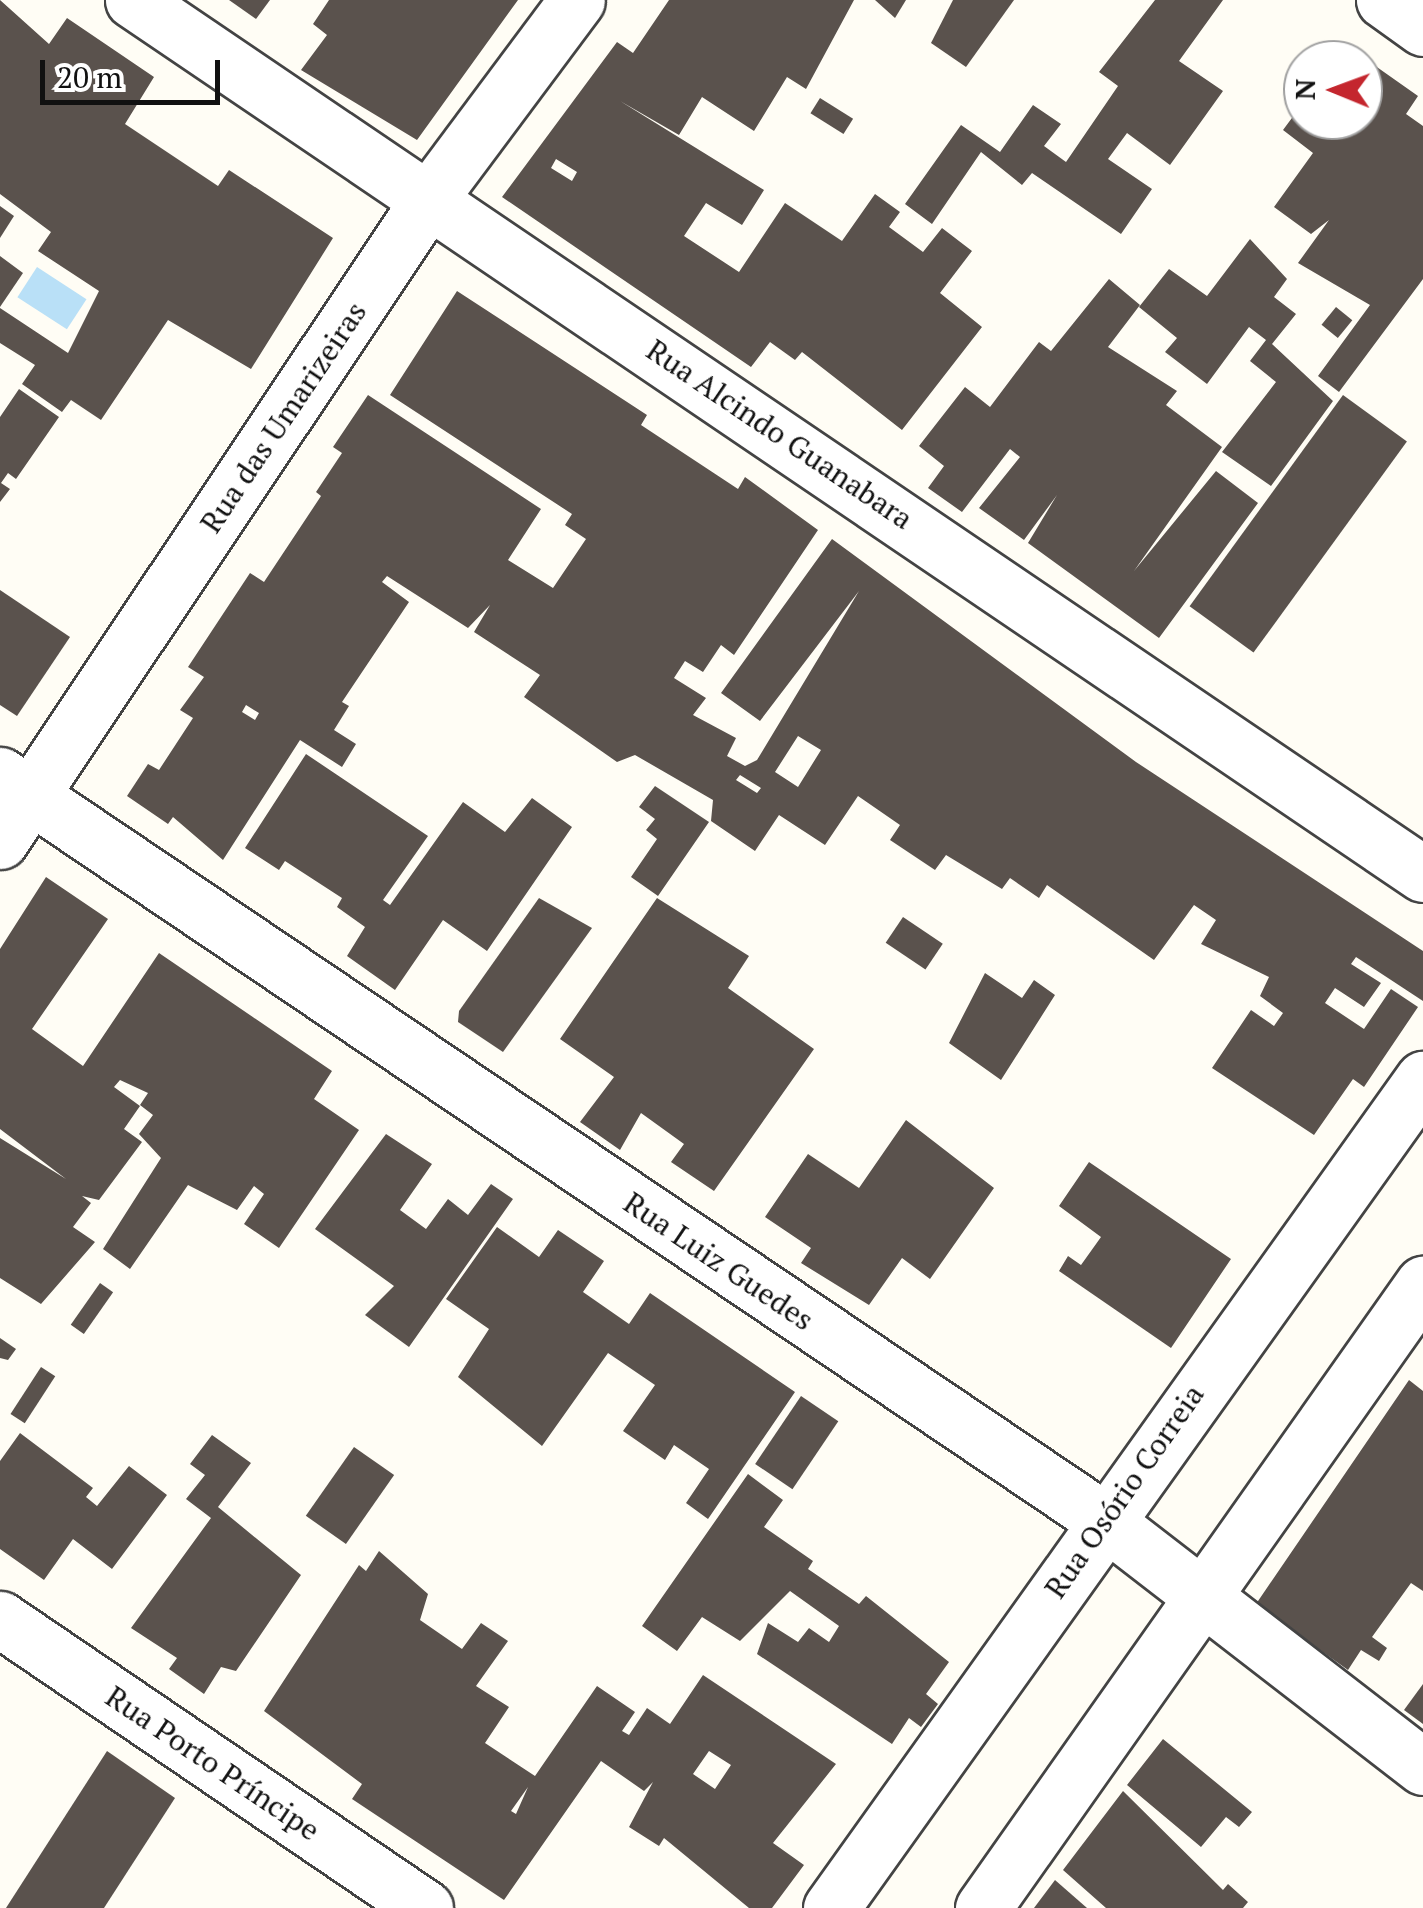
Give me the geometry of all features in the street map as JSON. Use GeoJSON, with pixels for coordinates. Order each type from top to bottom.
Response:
{"type":"FeatureCollection","features":[{"type":"Feature","properties":{"kind":"street","name":"Rua Alcindo Guanabara"},"geometry":{"type":"LineString","coordinates":[[133,0],[432,196],[1423,874]]}},
{"type":"Feature","properties":{"kind":"street","name":"Rua das Umarizeiras"},"geometry":{"type":"LineString","coordinates":[[0,841],[15,785],[432,196],[577,0]]}},
{"type":"Feature","properties":{"kind":"street"},"geometry":{"type":"LineString","coordinates":[[1384,0],[1423,28]]}},
{"type":"Feature","properties":{"kind":"street","name":"Rua Luiz Guedes"},"geometry":{"type":"LineString","coordinates":[[15,785],[1101,1518],[1200,1599],[1423,1767]]}},
{"type":"Feature","properties":{"kind":"street","name":"Rua Osório Correia"},"geometry":{"type":"LineString","coordinates":[[831,1908],[1101,1518],[1423,1079]]}},
{"type":"Feature","properties":{"kind":"street"},"geometry":{"type":"LineString","coordinates":[[983,1908],[1423,1284]]}},
{"type":"Feature","properties":{"kind":"street","name":"Rua Porto Príncipe"},"geometry":{"type":"LineString","coordinates":[[0,1619],[425,1908]]}},
{"type":"Feature","properties":{"kind":"water"},"geometry":{"type":"Polygon","coordinates":[[[37,267],[86,299],[67,329],[17,297],[37,267]]]}},
{"type":"Feature","properties":{"kind":"building"},"geometry":{"type":"Polygon","coordinates":[[[0,0],[49,44],[67,18],[154,77],[125,124],[218,186],[229,170],[333,238],[251,369],[168,320],[101,420],[71,400],[62,412],[22,384],[35,365],[0,343],[0,308],[68,353],[99,291],[38,251],[51,232],[0,194],[0,0]]]}},
{"type":"Feature","properties":{"kind":"building"},"geometry":{"type":"Polygon","coordinates":[[[229,0],[270,0],[256,19],[229,0]]]}},
{"type":"Feature","properties":{"kind":"building"},"geometry":{"type":"Polygon","coordinates":[[[329,0],[518,0],[417,140],[301,70],[327,35],[313,24],[329,0]]]}},
{"type":"Feature","properties":{"kind":"building"},"geometry":{"type":"Polygon","coordinates":[[[669,0],[854,0],[806,89],[787,77],[754,131],[702,97],[679,135],[620,101],[764,190],[742,225],[706,203],[684,236],[739,272],[785,203],[842,241],[875,194],[900,212],[889,227],[923,252],[942,228],[972,251],[940,293],[982,327],[902,430],[802,352],[795,360],[770,342],[751,367],[502,197],[617,42],[633,53],[669,0]],[[556,159],[551,168],[572,181],[577,172],[556,159]]]}},
{"type":"Feature","properties":{"kind":"building"},"geometry":{"type":"Polygon","coordinates":[[[875,0],[906,0],[895,18],[875,0]]]}},
{"type":"Feature","properties":{"kind":"building"},"geometry":{"type":"Polygon","coordinates":[[[953,0],[1014,0],[966,67],[931,43],[953,0]]]}},
{"type":"Feature","properties":{"kind":"building"},"geometry":{"type":"Polygon","coordinates":[[[1155,0],[1223,0],[1179,61],[1223,91],[1170,165],[1127,133],[1108,159],[1152,189],[1121,234],[1032,173],[1022,185],[981,152],[932,224],[905,204],[961,125],[1000,152],[1033,105],[1061,124],[1044,146],[1066,162],[1118,86],[1099,72],[1155,0]]]}},
{"type":"Feature","properties":{"kind":"building"},"geometry":{"type":"Polygon","coordinates":[[[1383,71],[1418,96],[1406,114],[1423,126],[1423,279],[1339,392],[1318,376],[1370,305],[1298,263],[1329,220],[1311,234],[1274,207],[1313,153],[1296,140],[1383,140],[1383,71]]]}},
{"type":"Feature","properties":{"kind":"building"},"geometry":{"type":"Polygon","coordinates":[[[820,98],[853,119],[844,134],[810,113],[820,98]]]}},
{"type":"Feature","properties":{"kind":"building"},"geometry":{"type":"Polygon","coordinates":[[[0,206],[14,216],[0,238],[0,206]]]}},
{"type":"Feature","properties":{"kind":"building"},"geometry":{"type":"Polygon","coordinates":[[[1250,239],[1287,279],[1274,297],[1296,314],[1272,344],[1333,401],[1271,486],[1222,452],[1276,382],[1250,361],[1266,340],[1249,327],[1207,384],[1165,352],[1177,338],[1139,307],[1169,269],[1207,296],[1250,239]]]}},
{"type":"Feature","properties":{"kind":"building"},"geometry":{"type":"Polygon","coordinates":[[[0,256],[23,273],[0,307],[0,256]]]}},
{"type":"Feature","properties":{"kind":"building"},"geometry":{"type":"Polygon","coordinates":[[[1109,279],[1140,305],[1108,347],[1177,391],[1166,405],[1222,447],[1134,571],[1216,471],[1258,503],[1159,638],[1028,543],[1057,495],[1024,540],[979,508],[1020,457],[1010,449],[962,512],[928,488],[944,466],[919,446],[965,387],[990,407],[1039,342],[1051,351],[1109,279]]]}},
{"type":"Feature","properties":{"kind":"building"},"geometry":{"type":"Polygon","coordinates":[[[457,291],[647,415],[641,425],[738,489],[745,477],[818,530],[734,655],[721,645],[703,672],[685,661],[674,678],[706,698],[693,715],[736,738],[727,756],[745,766],[757,760],[859,591],[760,721],[721,693],[832,539],[1136,762],[1423,951],[1423,1001],[1356,957],[1351,964],[1381,983],[1364,1007],[1335,988],[1325,1003],[1364,1029],[1391,989],[1418,1007],[1364,1087],[1353,1079],[1314,1135],[1212,1068],[1251,1010],[1274,1026],[1283,1013],[1260,996],[1269,977],[1201,944],[1216,920],[1194,905],[1154,960],[1047,885],[1039,898],[1010,878],[1002,889],[946,855],[935,870],[890,840],[900,825],[858,796],[825,845],[779,815],[755,851],[711,821],[713,800],[635,755],[617,762],[524,697],[540,675],[474,632],[490,605],[468,628],[387,576],[382,582],[409,602],[342,702],[349,706],[334,730],[356,744],[342,767],[300,740],[223,860],[173,817],[168,824],[127,796],[148,764],[159,770],[193,718],[180,710],[204,677],[188,667],[250,573],[264,582],[321,496],[316,492],[342,453],[333,447],[368,395],[541,509],[508,560],[553,588],[586,539],[565,525],[572,514],[390,395],[457,291]],[[246,705],[242,712],[255,720],[259,713],[246,705]],[[798,736],[775,772],[798,787],[821,750],[798,736]],[[740,775],[736,780],[757,793],[761,788],[740,775]]]}},
{"type":"Feature","properties":{"kind":"building"},"geometry":{"type":"Polygon","coordinates":[[[1336,307],[1352,320],[1338,338],[1322,325],[1336,307]]]}},
{"type":"Feature","properties":{"kind":"building"},"geometry":{"type":"Polygon","coordinates":[[[19,389],[59,417],[16,479],[8,473],[1,483],[10,489],[0,502],[0,417],[19,389]]]}},
{"type":"Feature","properties":{"kind":"building"},"geometry":{"type":"Polygon","coordinates":[[[1343,395],[1407,441],[1254,653],[1190,606],[1343,395]]]}},
{"type":"Feature","properties":{"kind":"building"},"geometry":{"type":"Polygon","coordinates":[[[0,590],[70,637],[17,716],[0,705],[0,590]]]}},
{"type":"Feature","properties":{"kind":"building"},"geometry":{"type":"Polygon","coordinates":[[[306,754],[428,836],[383,900],[390,905],[463,802],[505,832],[532,798],[572,827],[487,951],[443,920],[395,990],[347,956],[365,927],[337,907],[342,898],[285,861],[279,870],[245,848],[306,754]]]}},
{"type":"Feature","properties":{"kind":"building"},"geometry":{"type":"Polygon","coordinates":[[[655,786],[709,822],[658,896],[631,877],[657,839],[646,830],[655,819],[639,807],[655,786]]]}},
{"type":"Feature","properties":{"kind":"building"},"geometry":{"type":"Polygon","coordinates":[[[46,877],[108,919],[32,1029],[83,1066],[159,953],[332,1071],[314,1099],[359,1130],[279,1248],[244,1224],[264,1194],[254,1186],[237,1210],[188,1185],[130,1269],[103,1249],[161,1158],[139,1134],[153,1115],[140,1105],[148,1093],[120,1080],[114,1087],[140,1106],[124,1129],[142,1142],[99,1200],[82,1196],[91,1203],[73,1227],[95,1242],[41,1304],[0,1278],[0,1138],[66,1179],[0,1129],[0,949],[46,877]]]}},
{"type":"Feature","properties":{"kind":"building"},"geometry":{"type":"Polygon","coordinates":[[[539,898],[592,928],[503,1052],[458,1022],[459,1011],[539,898]]]}},
{"type":"Feature","properties":{"kind":"building"},"geometry":{"type":"Polygon","coordinates":[[[657,898],[749,956],[728,988],[814,1049],[714,1191],[671,1162],[684,1144],[641,1113],[620,1150],[580,1122],[614,1077],[560,1039],[657,898]]]}},
{"type":"Feature","properties":{"kind":"building"},"geometry":{"type":"Polygon","coordinates":[[[903,917],[943,944],[925,970],[886,943],[903,917]]]}},
{"type":"Feature","properties":{"kind":"building"},"geometry":{"type":"Polygon","coordinates":[[[985,973],[1022,998],[1034,980],[1055,995],[1001,1080],[949,1043],[985,973]]]}},
{"type":"Feature","properties":{"kind":"building"},"geometry":{"type":"Polygon","coordinates":[[[906,1120],[994,1188],[930,1279],[902,1258],[869,1305],[801,1263],[811,1248],[765,1217],[808,1154],[859,1188],[906,1120]]]}},
{"type":"Feature","properties":{"kind":"building"},"geometry":{"type":"Polygon","coordinates":[[[386,1134],[432,1164],[400,1210],[426,1229],[448,1199],[468,1215],[491,1184],[513,1199],[409,1347],[365,1315],[394,1286],[315,1229],[386,1134]]]}},
{"type":"Feature","properties":{"kind":"building"},"geometry":{"type":"Polygon","coordinates":[[[1089,1162],[1231,1259],[1171,1348],[1059,1271],[1068,1256],[1081,1265],[1101,1237],[1059,1206],[1089,1162]]]}},
{"type":"Feature","properties":{"kind":"building"},"geometry":{"type":"Polygon","coordinates":[[[497,1227],[539,1257],[558,1230],[604,1261],[583,1292],[629,1324],[650,1293],[795,1392],[708,1519],[686,1503],[709,1469],[674,1445],[665,1460],[623,1431],[655,1385],[608,1353],[542,1446],[458,1377],[489,1329],[446,1299],[497,1227]]]}},
{"type":"Feature","properties":{"kind":"building"},"geometry":{"type":"Polygon","coordinates":[[[100,1283],[113,1292],[84,1334],[71,1325],[100,1283]]]}},
{"type":"Feature","properties":{"kind":"building"},"geometry":{"type":"Polygon","coordinates":[[[0,1338],[16,1349],[8,1360],[0,1358],[0,1338]]]}},
{"type":"Feature","properties":{"kind":"building"},"geometry":{"type":"Polygon","coordinates":[[[41,1367],[55,1376],[25,1423],[11,1414],[41,1367]]]}},
{"type":"Feature","properties":{"kind":"building"},"geometry":{"type":"Polygon","coordinates":[[[1409,1380],[1423,1391],[1423,1591],[1411,1583],[1372,1637],[1387,1648],[1379,1661],[1361,1650],[1348,1670],[1256,1604],[1409,1380]]]}},
{"type":"Feature","properties":{"kind":"building"},"geometry":{"type":"Polygon","coordinates":[[[801,1396],[838,1421],[792,1489],[755,1464],[801,1396]]]}},
{"type":"Feature","properties":{"kind":"building"},"geometry":{"type":"Polygon","coordinates":[[[20,1433],[93,1488],[86,1497],[97,1506],[129,1466],[167,1495],[112,1569],[73,1539],[44,1580],[0,1549],[0,1461],[20,1433]]]}},
{"type":"Feature","properties":{"kind":"building"},"geometry":{"type":"Polygon","coordinates":[[[212,1435],[251,1463],[218,1507],[301,1575],[236,1671],[221,1667],[204,1694],[169,1669],[177,1658],[131,1628],[211,1518],[186,1499],[205,1475],[190,1464],[212,1435]]]}},
{"type":"Feature","properties":{"kind":"building"},"geometry":{"type":"Polygon","coordinates":[[[354,1447],[394,1475],[346,1544],[306,1516],[354,1447]]]}},
{"type":"Feature","properties":{"kind":"building"},"geometry":{"type":"Polygon","coordinates":[[[748,1474],[783,1500],[764,1527],[813,1561],[808,1569],[859,1604],[866,1596],[949,1662],[926,1694],[938,1704],[921,1727],[909,1718],[892,1744],[757,1654],[768,1623],[798,1642],[809,1628],[829,1642],[839,1626],[790,1591],[740,1641],[702,1617],[677,1651],[642,1626],[748,1474]]]}},
{"type":"Feature","properties":{"kind":"building"},"geometry":{"type":"Polygon","coordinates":[[[379,1551],[428,1594],[420,1620],[462,1649],[481,1623],[508,1641],[476,1686],[509,1707],[485,1743],[535,1776],[597,1686],[635,1712],[622,1731],[629,1735],[647,1708],[670,1724],[703,1675],[836,1764],[773,1843],[804,1865],[772,1908],[749,1908],[664,1838],[659,1846],[629,1827],[653,1782],[644,1791],[601,1761],[504,1900],[352,1799],[362,1784],[264,1711],[359,1565],[366,1571],[379,1551]],[[709,1751],[693,1774],[715,1789],[731,1765],[709,1751]],[[528,1787],[511,1811],[516,1814],[528,1787]]]}},
{"type":"Feature","properties":{"kind":"building"},"geometry":{"type":"Polygon","coordinates":[[[1423,1684],[1423,1724],[1404,1710],[1423,1684]]]}},
{"type":"Feature","properties":{"kind":"building"},"geometry":{"type":"Polygon","coordinates":[[[1163,1739],[1252,1812],[1239,1827],[1226,1817],[1201,1847],[1127,1785],[1163,1739]]]}},
{"type":"Feature","properties":{"kind":"building"},"geometry":{"type":"Polygon","coordinates":[[[107,1751],[175,1798],[104,1908],[6,1908],[107,1751]]]}},
{"type":"Feature","properties":{"kind":"building"},"geometry":{"type":"Polygon","coordinates":[[[1123,1791],[1223,1890],[1228,1884],[1248,1902],[1243,1908],[1106,1908],[1063,1870],[1123,1791]]]}},
{"type":"Feature","properties":{"kind":"building"},"geometry":{"type":"Polygon","coordinates":[[[1055,1880],[1087,1908],[1034,1908],[1055,1880]]]}}]}
